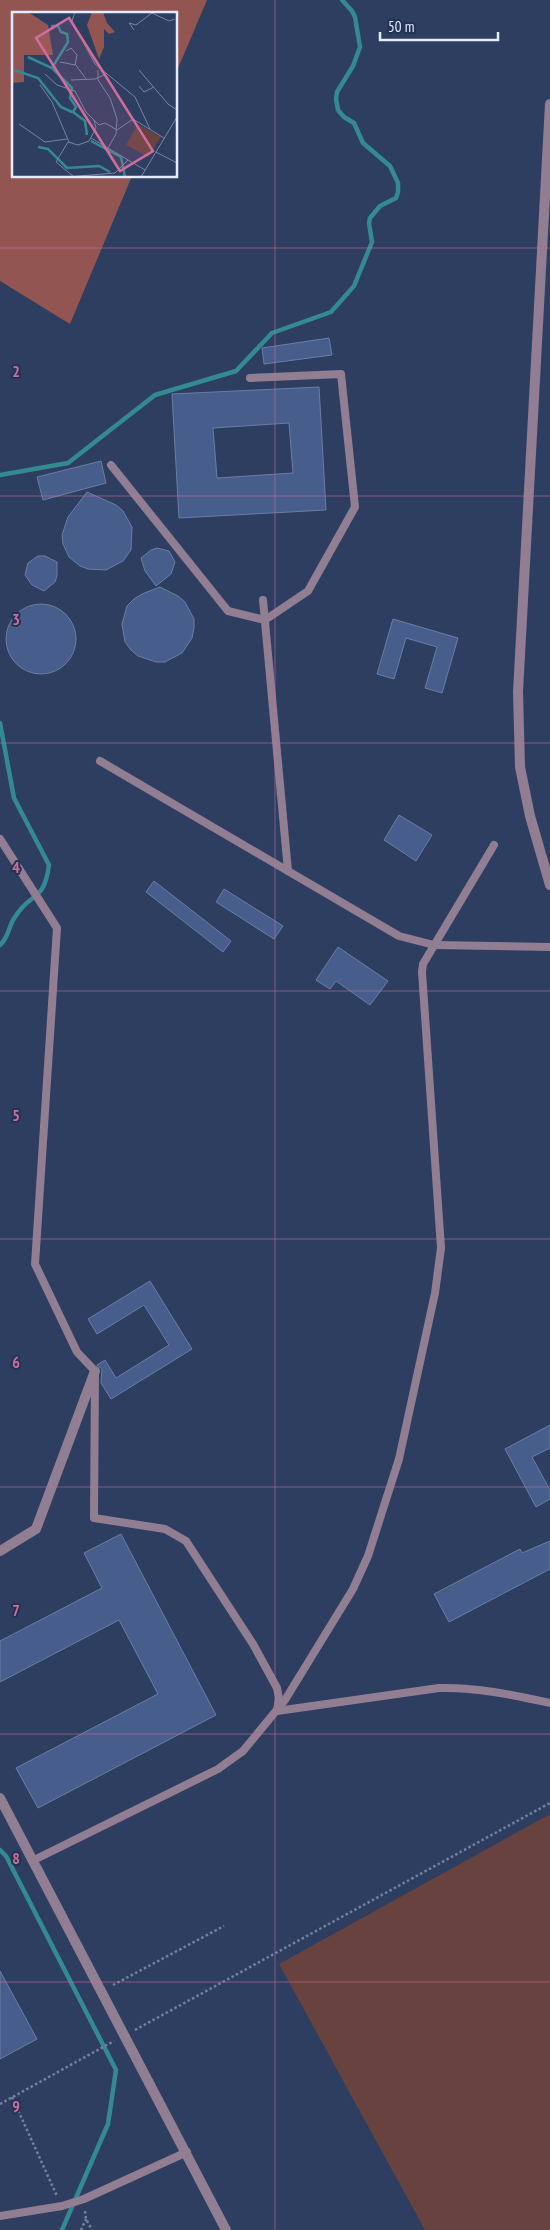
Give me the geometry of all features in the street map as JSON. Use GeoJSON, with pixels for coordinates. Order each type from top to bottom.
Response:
{"type":"FeatureCollection","features":[{"type":"Feature","properties":{"kind":"street"},"geometry":{"type":"LineString","coordinates":[[550,104],[518,692],[520,767],[530,816],[550,885]]}},
{"type":"Feature","properties":{"kind":"street"},"geometry":{"type":"LineString","coordinates":[[0,1551],[36,1530],[95,1371]]}},
{"type":"Feature","properties":{"kind":"street"},"geometry":{"type":"LineString","coordinates":[[0,1798],[126,2035],[226,2230]]}},
{"type":"Feature","properties":{"kind":"lane"},"geometry":{"type":"LineString","coordinates":[[111,465],[228,612],[265,620],[308,591],[355,507],[342,374],[250,378]]}},
{"type":"Feature","properties":{"kind":"lane"},"geometry":{"type":"LineString","coordinates":[[263,600],[288,870]]}},
{"type":"Feature","properties":{"kind":"lane"},"geometry":{"type":"LineString","coordinates":[[100,761],[399,936],[434,945],[550,947]]}},
{"type":"Feature","properties":{"kind":"lane"},"geometry":{"type":"LineString","coordinates":[[0,839],[57,928],[34,1264],[77,1352],[95,1371],[94,1518],[165,1530],[186,1541],[248,1637],[277,1688],[279,1698],[277,1711]]}},
{"type":"Feature","properties":{"kind":"lane"},"geometry":{"type":"LineString","coordinates":[[34,1860],[218,1768],[243,1752],[286,1700],[353,1589],[368,1556],[399,1459],[439,1270],[440,1240],[423,964],[494,845]]}},
{"type":"Feature","properties":{"kind":"lane"},"geometry":{"type":"LineString","coordinates":[[277,1711],[439,1688],[495,1691],[550,1703]]}},
{"type":"Feature","properties":{"kind":"lane"},"geometry":{"type":"LineString","coordinates":[[0,2216],[62,2206],[97,2194],[187,2152]]}},
{"type":"Feature","properties":{"kind":"path"},"geometry":{"type":"LineString","coordinates":[[0,2104],[550,1803]]}},
{"type":"Feature","properties":{"kind":"path"},"geometry":{"type":"LineString","coordinates":[[102,1991],[224,1926]]}},
{"type":"Feature","properties":{"kind":"path"},"geometry":{"type":"LineString","coordinates":[[12,2097],[62,2206]]}},
{"type":"Feature","properties":{"kind":"path"},"geometry":{"type":"LineString","coordinates":[[81,2230],[86,2219],[92,2230]]}},
{"type":"Feature","properties":{"kind":"shaded area"},"geometry":{"type":"Polygon","coordinates":[[[0,0],[207,0],[178,68],[178,12],[12,12],[12,178],[131,178],[70,324],[0,281],[0,0]]]}},
{"type":"Feature","properties":{"kind":"shaded area"},"geometry":{"type":"Polygon","coordinates":[[[550,1814],[550,2230],[425,2230],[279,1964],[550,1814]]]}},
{"type":"Feature","properties":{"kind":"building"},"geometry":{"type":"Polygon","coordinates":[[[329,338],[332,355],[264,364],[262,348],[329,338]]]}},
{"type":"Feature","properties":{"kind":"building"},"geometry":{"type":"Polygon","coordinates":[[[319,387],[326,510],[179,518],[172,394],[319,387]],[[289,423],[213,428],[217,478],[293,473],[289,423]]]}},
{"type":"Feature","properties":{"kind":"building"},"geometry":{"type":"Polygon","coordinates":[[[101,461],[106,483],[43,500],[37,477],[101,461]]]}},
{"type":"Feature","properties":{"kind":"building"},"geometry":{"type":"Polygon","coordinates":[[[87,492],[116,505],[123,511],[132,527],[131,550],[123,561],[106,570],[88,569],[80,566],[69,557],[63,544],[62,535],[68,517],[87,492]]]}},
{"type":"Feature","properties":{"kind":"building"},"geometry":{"type":"Polygon","coordinates":[[[157,548],[169,551],[175,562],[171,574],[156,586],[145,571],[141,558],[157,548]]]}},
{"type":"Feature","properties":{"kind":"building"},"geometry":{"type":"Polygon","coordinates":[[[38,556],[45,556],[57,562],[55,582],[44,591],[32,585],[25,575],[28,563],[38,556]]]}},
{"type":"Feature","properties":{"kind":"building"},"geometry":{"type":"Polygon","coordinates":[[[160,587],[178,596],[185,602],[194,619],[192,638],[182,653],[165,662],[156,662],[138,656],[131,650],[125,642],[122,624],[127,606],[134,599],[160,587]]]}},
{"type":"Feature","properties":{"kind":"building"},"geometry":{"type":"Polygon","coordinates":[[[41,604],[54,607],[66,614],[73,626],[76,639],[73,652],[66,664],[54,671],[41,674],[28,671],[16,664],[9,652],[6,639],[9,626],[16,614],[28,607],[41,604]]]}},
{"type":"Feature","properties":{"kind":"building"},"geometry":{"type":"Polygon","coordinates":[[[393,619],[458,638],[442,693],[425,688],[437,647],[406,638],[394,679],[377,674],[393,619]]]}},
{"type":"Feature","properties":{"kind":"building"},"geometry":{"type":"Polygon","coordinates":[[[399,815],[432,835],[416,861],[384,840],[399,815]]]}},
{"type":"Feature","properties":{"kind":"building"},"geometry":{"type":"Polygon","coordinates":[[[154,881],[231,941],[223,952],[146,892],[154,881]]]}},
{"type":"Feature","properties":{"kind":"building"},"geometry":{"type":"Polygon","coordinates":[[[224,889],[283,926],[274,939],[216,902],[224,889]]]}},
{"type":"Feature","properties":{"kind":"building"},"geometry":{"type":"Polygon","coordinates":[[[338,947],[388,981],[370,1005],[336,981],[330,989],[316,980],[338,947]]]}},
{"type":"Feature","properties":{"kind":"building"},"geometry":{"type":"Polygon","coordinates":[[[150,1281],[192,1349],[111,1399],[101,1383],[102,1369],[97,1365],[105,1360],[116,1378],[169,1345],[144,1305],[97,1334],[88,1319],[150,1281]]]}},
{"type":"Feature","properties":{"kind":"building"},"geometry":{"type":"Polygon","coordinates":[[[550,1425],[550,1448],[532,1457],[550,1490],[550,1499],[536,1507],[505,1449],[550,1425]]]}},
{"type":"Feature","properties":{"kind":"building"},"geometry":{"type":"Polygon","coordinates":[[[121,1534],[216,1715],[38,1808],[16,1768],[158,1694],[119,1620],[0,1682],[0,1641],[102,1588],[84,1553],[121,1534]]]}},
{"type":"Feature","properties":{"kind":"building"},"geometry":{"type":"Polygon","coordinates":[[[550,1541],[550,1569],[449,1622],[434,1594],[520,1549],[522,1553],[550,1541]]]}},
{"type":"Feature","properties":{"kind":"building"},"geometry":{"type":"Polygon","coordinates":[[[0,1971],[37,2039],[0,2059],[0,1971]]]}},
{"type":"Feature","properties":{"kind":"waterway"},"geometry":{"type":"LineString","coordinates":[[0,475],[68,463],[155,395],[236,371],[272,333],[331,312],[354,286],[372,242],[370,218],[380,206],[396,198],[398,183],[390,166],[363,143],[354,123],[344,117],[338,110],[337,92],[353,66],[360,47],[355,17],[342,0]]}},
{"type":"Feature","properties":{"kind":"waterway"},"geometry":{"type":"LineString","coordinates":[[0,723],[14,798],[49,865],[44,886],[21,909],[13,920],[6,938],[0,945]]}},
{"type":"Feature","properties":{"kind":"waterway"},"geometry":{"type":"LineString","coordinates":[[0,1850],[6,1856],[116,2070],[108,2124],[62,2230]]}}]}
